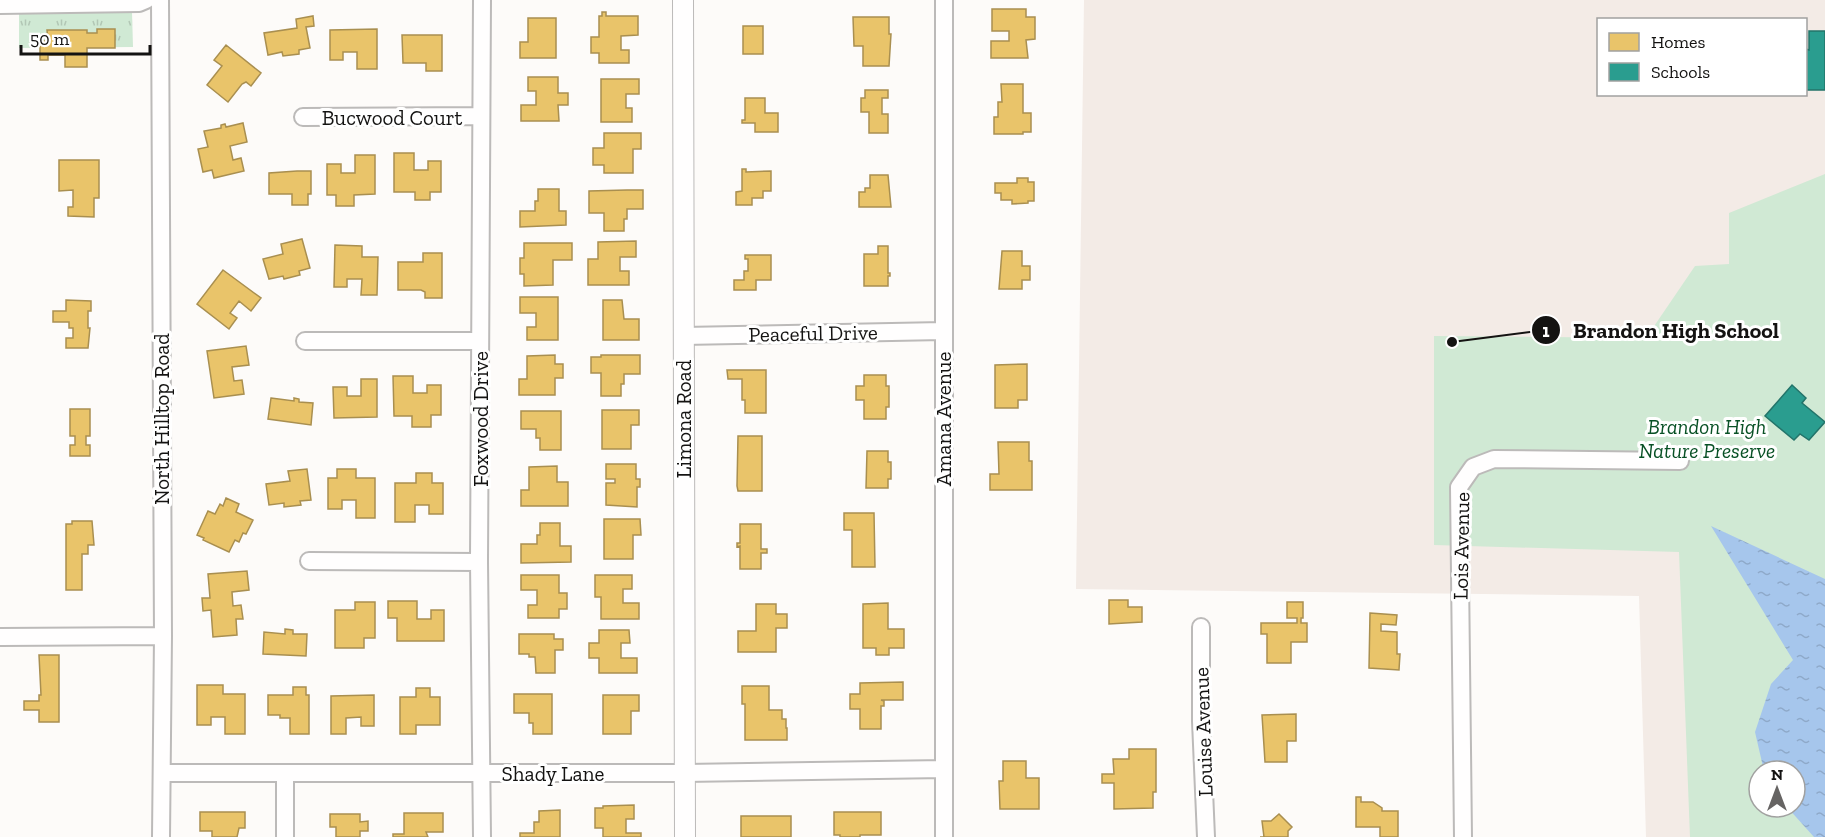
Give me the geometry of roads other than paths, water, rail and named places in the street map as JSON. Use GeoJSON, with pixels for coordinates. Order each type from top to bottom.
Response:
{"type":"FeatureCollection","features":[{"type":"Feature","properties":{"kind":"street"},"geometry":{"type":"LineString","coordinates":[[0,5],[139,3],[146,0]]}},
{"type":"Feature","properties":{"kind":"street","name":"North Hilltop Road"},"geometry":{"type":"LineString","coordinates":[[160,0],[163,636],[161,837]]}},
{"type":"Feature","properties":{"kind":"street","name":"Foxwood Drive"},"geometry":{"type":"LineString","coordinates":[[482,0],[479,562],[482,837]]}},
{"type":"Feature","properties":{"kind":"street","name":"Limona Road"},"geometry":{"type":"LineString","coordinates":[[683,0],[685,837]]}},
{"type":"Feature","properties":{"kind":"street","name":"Amana Avenue"},"geometry":{"type":"LineString","coordinates":[[944,0],[944,837]]}},
{"type":"Feature","properties":{"kind":"street","name":"Bucwood Court"},"geometry":{"type":"LineString","coordinates":[[303,117],[481,116]]}},
{"type":"Feature","properties":{"kind":"street","name":"Peaceful Drive"},"geometry":{"type":"LineString","coordinates":[[683,336],[943,331]]}},
{"type":"Feature","properties":{"kind":"street"},"geometry":{"type":"LineString","coordinates":[[305,341],[480,341]]}},
{"type":"Feature","properties":{"kind":"street","name":"Lois Avenue"},"geometry":{"type":"LineString","coordinates":[[1463,837],[1459,487],[1473,467],[1494,459],[1680,460]]}},
{"type":"Feature","properties":{"kind":"street"},"geometry":{"type":"LineString","coordinates":[[309,561],[479,562]]}},
{"type":"Feature","properties":{"kind":"street","name":"Louise Avenue"},"geometry":{"type":"LineString","coordinates":[[1201,627],[1201,721],[1206,837]]}},
{"type":"Feature","properties":{"kind":"street"},"geometry":{"type":"LineString","coordinates":[[0,637],[163,636]]}},
{"type":"Feature","properties":{"kind":"street","name":"Shady Lane"},"geometry":{"type":"LineString","coordinates":[[162,773],[685,773],[944,769]]}},
{"type":"Feature","properties":{"kind":"street"},"geometry":{"type":"LineString","coordinates":[[285,773],[285,837]]}},
{"type":"Feature","properties":{"kind":"water"},"geometry":{"type":"Polygon","coordinates":[[[1711,526],[1825,579],[1825,837],[1814,837],[1798,819],[1807,819],[1807,759],[1761,759],[1755,732],[1771,684],[1793,660],[1711,526]]]}},
{"type":"Feature","properties":{"kind":"place","name":"Brandon High School"},"geometry":{"type":"Point","coordinates":[1452,342]}},
{"type":"Feature","properties":{"kind":"park label","name":"Brandon High Nature Preserve"},"geometry":{"type":"Point","coordinates":[1707,438]}}]}
